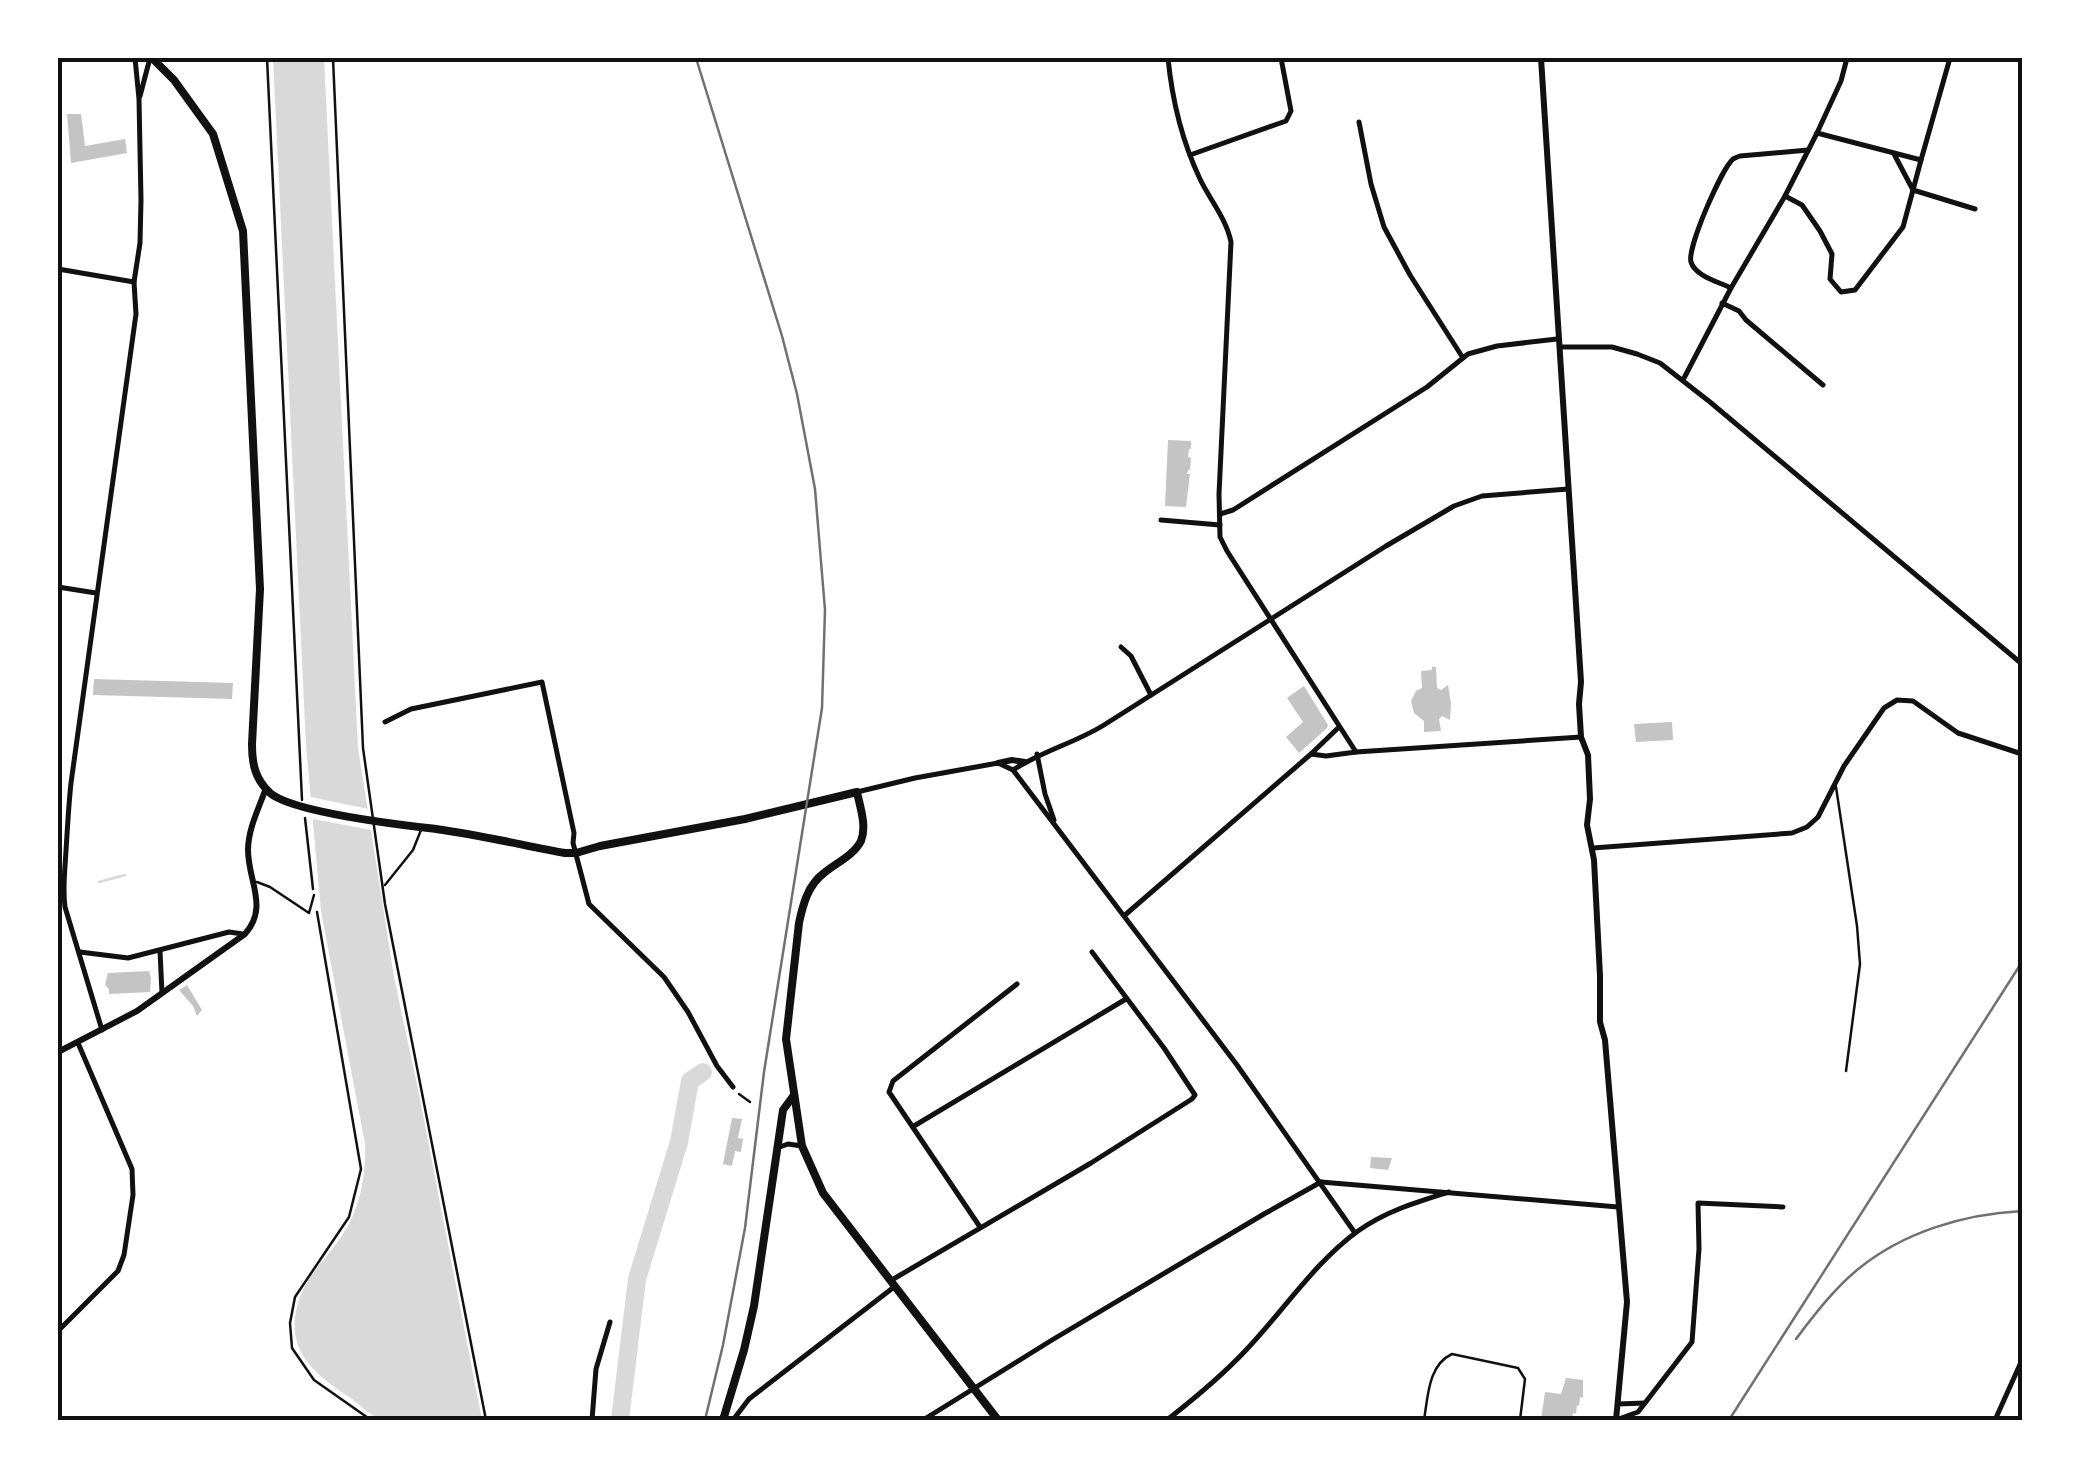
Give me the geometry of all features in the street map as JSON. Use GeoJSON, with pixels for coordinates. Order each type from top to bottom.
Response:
{"type":"FeatureCollection","features":[{"type":"Feature","properties":{"kind":"main road"},"geometry":{"type":"LineString","coordinates":[[151,58],[174,80],[213,134],[243,231],[260,589],[252,756],[258,779],[271,794],[290,804],[565,853],[744,819],[857,792],[861,840],[820,875],[802,907],[799,923],[786,1040],[802,1146],[823,1194],[998,1420]]}},
{"type":"Feature","properties":{"kind":"main road"},"geometry":{"type":"LineString","coordinates":[[723,1420],[754,1306],[783,1110],[794,1096]]}},
{"type":"Feature","properties":{"kind":"street"},"geometry":{"type":"LineString","coordinates":[[102,1030],[60,887],[136,314],[134,282],[140,229],[135,58]]}},
{"type":"Feature","properties":{"kind":"street"},"geometry":{"type":"LineString","coordinates":[[139,98],[151,58]]}},
{"type":"Feature","properties":{"kind":"street"},"geometry":{"type":"LineString","coordinates":[[1168,58],[1190,155],[1224,220],[1231,242],[1219,479],[1222,542],[1356,752]]}},
{"type":"Feature","properties":{"kind":"street"},"geometry":{"type":"LineString","coordinates":[[1190,155],[1286,121],[1292,111],[1281,58]]}},
{"type":"Feature","properties":{"kind":"street"},"geometry":{"type":"LineString","coordinates":[[1541,58],[1581,682],[1581,737],[1588,755],[1587,825],[1593,848],[1600,1022],[1605,1040],[1627,1302],[1616,1420],[1638,1412],[1692,1342],[1698,1204],[1783,1207]]}},
{"type":"Feature","properties":{"kind":"street"},"geometry":{"type":"LineString","coordinates":[[1684,380],[1722,303],[1809,150],[1841,81],[1847,58]]}},
{"type":"Feature","properties":{"kind":"street"},"geometry":{"type":"LineString","coordinates":[[1785,196],[1802,205],[1820,231],[1832,254],[1830,279],[1841,292],[1854,290],[1903,228],[1950,58]]}},
{"type":"Feature","properties":{"kind":"street"},"geometry":{"type":"LineString","coordinates":[[1359,122],[1384,227],[1463,358]]}},
{"type":"Feature","properties":{"kind":"street"},"geometry":{"type":"LineString","coordinates":[[1817,134],[1921,160]]}},
{"type":"Feature","properties":{"kind":"street"},"geometry":{"type":"LineString","coordinates":[[1731,288],[1697,271],[1692,263],[1692,252],[1717,186],[1733,159],[1740,156],[1809,150]]}},
{"type":"Feature","properties":{"kind":"street"},"geometry":{"type":"LineString","coordinates":[[1894,154],[1913,190],[1975,209]]}},
{"type":"Feature","properties":{"kind":"street"},"geometry":{"type":"LineString","coordinates":[[58,269],[134,282]]}},
{"type":"Feature","properties":{"kind":"street"},"geometry":{"type":"LineString","coordinates":[[1722,303],[1739,311],[1823,385]]}},
{"type":"Feature","properties":{"kind":"street"},"geometry":{"type":"LineString","coordinates":[[1220,514],[1233,510],[1426,387],[1468,354],[1558,338]]}},
{"type":"Feature","properties":{"kind":"street"},"geometry":{"type":"LineString","coordinates":[[1561,347],[1612,347],[1660,363],[2022,664]]}},
{"type":"Feature","properties":{"kind":"street"},"geometry":{"type":"LineString","coordinates":[[1013,770],[1037,754],[1091,733],[1386,546],[1466,500],[1568,489]]}},
{"type":"Feature","properties":{"kind":"street"},"geometry":{"type":"LineString","coordinates":[[1162,520],[1220,525]]}},
{"type":"Feature","properties":{"kind":"street"},"geometry":{"type":"LineString","coordinates":[[58,587],[96,593]]}},
{"type":"Feature","properties":{"kind":"street"},"geometry":{"type":"LineString","coordinates":[[1121,648],[1131,656],[1151,695]]}},
{"type":"Feature","properties":{"kind":"street"},"geometry":{"type":"LineString","coordinates":[[385,722],[411,709],[542,682],[589,904],[664,978],[732,1087]]}},
{"type":"Feature","properties":{"kind":"street"},"geometry":{"type":"LineString","coordinates":[[1593,848],[1792,834],[1818,817],[1844,766],[1884,708],[1897,700],[1912,701],[1958,733],[2022,754]]}},
{"type":"Feature","properties":{"kind":"street"},"geometry":{"type":"LineString","coordinates":[[1125,915],[1340,728]]}},
{"type":"Feature","properties":{"kind":"street"},"geometry":{"type":"LineString","coordinates":[[1311,754],[1581,737]]}},
{"type":"Feature","properties":{"kind":"street"},"geometry":{"type":"LineString","coordinates":[[1037,754],[1057,827]]}},
{"type":"Feature","properties":{"kind":"street"},"geometry":{"type":"LineString","coordinates":[[857,792],[1012,760],[1025,762]]}},
{"type":"Feature","properties":{"kind":"street"},"geometry":{"type":"LineString","coordinates":[[998,763],[1013,770],[1125,915],[1355,1232]]}},
{"type":"Feature","properties":{"kind":"street"},"geometry":{"type":"LineString","coordinates":[[58,1052],[137,1011],[251,928],[258,912],[248,854],[250,835],[266,788]]}},
{"type":"Feature","properties":{"kind":"street"},"geometry":{"type":"LineString","coordinates":[[80,952],[128,958],[229,932],[245,934]]}},
{"type":"Feature","properties":{"kind":"street"},"geometry":{"type":"LineString","coordinates":[[160,951],[162,993]]}},
{"type":"Feature","properties":{"kind":"street"},"geometry":{"type":"LineString","coordinates":[[733,1420],[749,1399],[892,1284],[1192,1099],[1195,1095],[1174,1063],[1092,952]]}},
{"type":"Feature","properties":{"kind":"street"},"geometry":{"type":"LineString","coordinates":[[980,1227],[890,1092],[893,1081],[1017,984]]}},
{"type":"Feature","properties":{"kind":"street"},"geometry":{"type":"LineString","coordinates":[[914,1126],[1126,999]]}},
{"type":"Feature","properties":{"kind":"street"},"geometry":{"type":"LineString","coordinates":[[58,1331],[118,1271],[133,1195],[132,1169],[78,1043]]}},
{"type":"Feature","properties":{"kind":"street"},"geometry":{"type":"LineString","coordinates":[[777,1148],[788,1144],[802,1146]]}},
{"type":"Feature","properties":{"kind":"street"},"geometry":{"type":"LineString","coordinates":[[923,1420],[1321,1182],[1618,1207]]}},
{"type":"Feature","properties":{"kind":"street"},"geometry":{"type":"LineString","coordinates":[[1167,1420],[1248,1348],[1355,1232],[1411,1203],[1449,1192]]}},
{"type":"Feature","properties":{"kind":"street"},"geometry":{"type":"LineString","coordinates":[[592,1420],[596,1368],[610,1322]]}},
{"type":"Feature","properties":{"kind":"street"},"geometry":{"type":"LineString","coordinates":[[1995,1420],[2022,1360]]}},
{"type":"Feature","properties":{"kind":"street"},"geometry":{"type":"LineString","coordinates":[[728,1402],[733,1420]]}},
{"type":"Feature","properties":{"kind":"street"},"geometry":{"type":"LineString","coordinates":[[1618,1404],[1645,1403]]}},
{"type":"Feature","properties":{"kind":"lane"},"geometry":{"type":"LineString","coordinates":[[333,58],[363,748],[384,887],[486,1420]]}},
{"type":"Feature","properties":{"kind":"lane"},"geometry":{"type":"LineString","coordinates":[[1835,786],[1860,964],[1846,1072]]}},
{"type":"Feature","properties":{"kind":"lane"},"geometry":{"type":"LineString","coordinates":[[384,887],[414,850],[422,828]]}},
{"type":"Feature","properties":{"kind":"lane"},"geometry":{"type":"LineString","coordinates":[[254,881],[309,913],[314,895]]}},
{"type":"Feature","properties":{"kind":"lane"},"geometry":{"type":"LineString","coordinates":[[1424,1420],[1436,1367],[1452,1354],[1518,1368],[1525,1379],[1520,1420]]}},
{"type":"Feature","properties":{"kind":"path"},"geometry":{"type":"LineString","coordinates":[[267,58],[302,794],[314,895]]}},
{"type":"Feature","properties":{"kind":"path"},"geometry":{"type":"LineString","coordinates":[[317,915],[362,1169],[349,1217],[295,1297],[290,1323],[292,1348],[314,1380],[371,1420]]}},
{"type":"Feature","properties":{"kind":"path"},"geometry":{"type":"LineString","coordinates":[[732,1087],[750,1102]]}},
{"type":"Feature","properties":{"kind":"shaded area"},"geometry":{"type":"Polygon","coordinates":[[[273,58],[324,58],[358,748],[394,977],[482,1420],[379,1419],[313,1368],[298,1344],[295,1329],[304,1287],[344,1233],[356,1209],[365,1144],[321,911],[306,745],[273,58]]]}},
{"type":"Feature","properties":{"kind":"pier"},"geometry":{"type":"Polygon","coordinates":[[[306,796],[373,810],[376,831],[308,818],[306,796]]]}},
{"type":"Feature","properties":{"kind":"building"},"geometry":{"type":"Polygon","coordinates":[[[67,114],[81,114],[85,146],[125,139],[127,153],[71,163],[67,114]]]}},
{"type":"Feature","properties":{"kind":"building"},"geometry":{"type":"Polygon","coordinates":[[[1168,440],[1191,441],[1186,507],[1165,506],[1168,440]]]}},
{"type":"Feature","properties":{"kind":"building"},"geometry":{"type":"Polygon","coordinates":[[[1436,667],[1437,688],[1448,685],[1450,720],[1442,716],[1441,731],[1424,732],[1424,721],[1414,713],[1411,701],[1422,688],[1421,671],[1436,667]]]}},
{"type":"Feature","properties":{"kind":"building"},"geometry":{"type":"Polygon","coordinates":[[[94,679],[233,683],[232,699],[93,695],[94,679]]]}},
{"type":"Feature","properties":{"kind":"building"},"geometry":{"type":"Polygon","coordinates":[[[1304,686],[1328,725],[1299,753],[1286,737],[1303,722],[1287,698],[1304,686]]]}},
{"type":"Feature","properties":{"kind":"building"},"geometry":{"type":"Polygon","coordinates":[[[1672,722],[1673,740],[1636,742],[1634,724],[1672,722]]]}},
{"type":"Feature","properties":{"kind":"building"},"geometry":{"type":"Polygon","coordinates":[[[149,971],[150,992],[109,994],[105,985],[108,973],[149,971]]]}},
{"type":"Feature","properties":{"kind":"building"},"geometry":{"type":"Polygon","coordinates":[[[187,985],[202,1010],[197,1016],[179,990],[187,985]]]}},
{"type":"Feature","properties":{"kind":"building"},"geometry":{"type":"Polygon","coordinates":[[[732,1118],[742,1119],[738,1138],[743,1139],[741,1152],[735,1151],[732,1166],[723,1164],[732,1118]]]}},
{"type":"Feature","properties":{"kind":"building"},"geometry":{"type":"Polygon","coordinates":[[[1371,1157],[1392,1158],[1388,1170],[1370,1168],[1371,1157]]]}},
{"type":"Feature","properties":{"kind":"building"},"geometry":{"type":"Polygon","coordinates":[[[1566,1378],[1583,1380],[1583,1398],[1580,1397],[1572,1420],[1541,1420],[1545,1392],[1561,1394],[1566,1378]]]}},
{"type":"Feature","properties":{"kind":"waterway"},"geometry":{"type":"LineString","coordinates":[[99,882],[125,875]]}},
{"type":"Feature","properties":{"kind":"waterway"},"geometry":{"type":"LineString","coordinates":[[620,1420],[637,1279],[679,1142],[690,1081],[703,1072]]}},
{"type":"Feature","properties":{"kind":"railway"},"geometry":{"type":"LineString","coordinates":[[696,58],[797,394],[815,489],[825,610],[822,708],[764,1072],[745,1228],[705,1420]]}},
{"type":"Feature","properties":{"kind":"railway"},"geometry":{"type":"LineString","coordinates":[[1729,1420],[2022,962]]}},
{"type":"Feature","properties":{"kind":"railway"},"geometry":{"type":"LineString","coordinates":[[1796,1339],[1849,1277],[1894,1245],[1956,1221],[2022,1211]]}}]}
